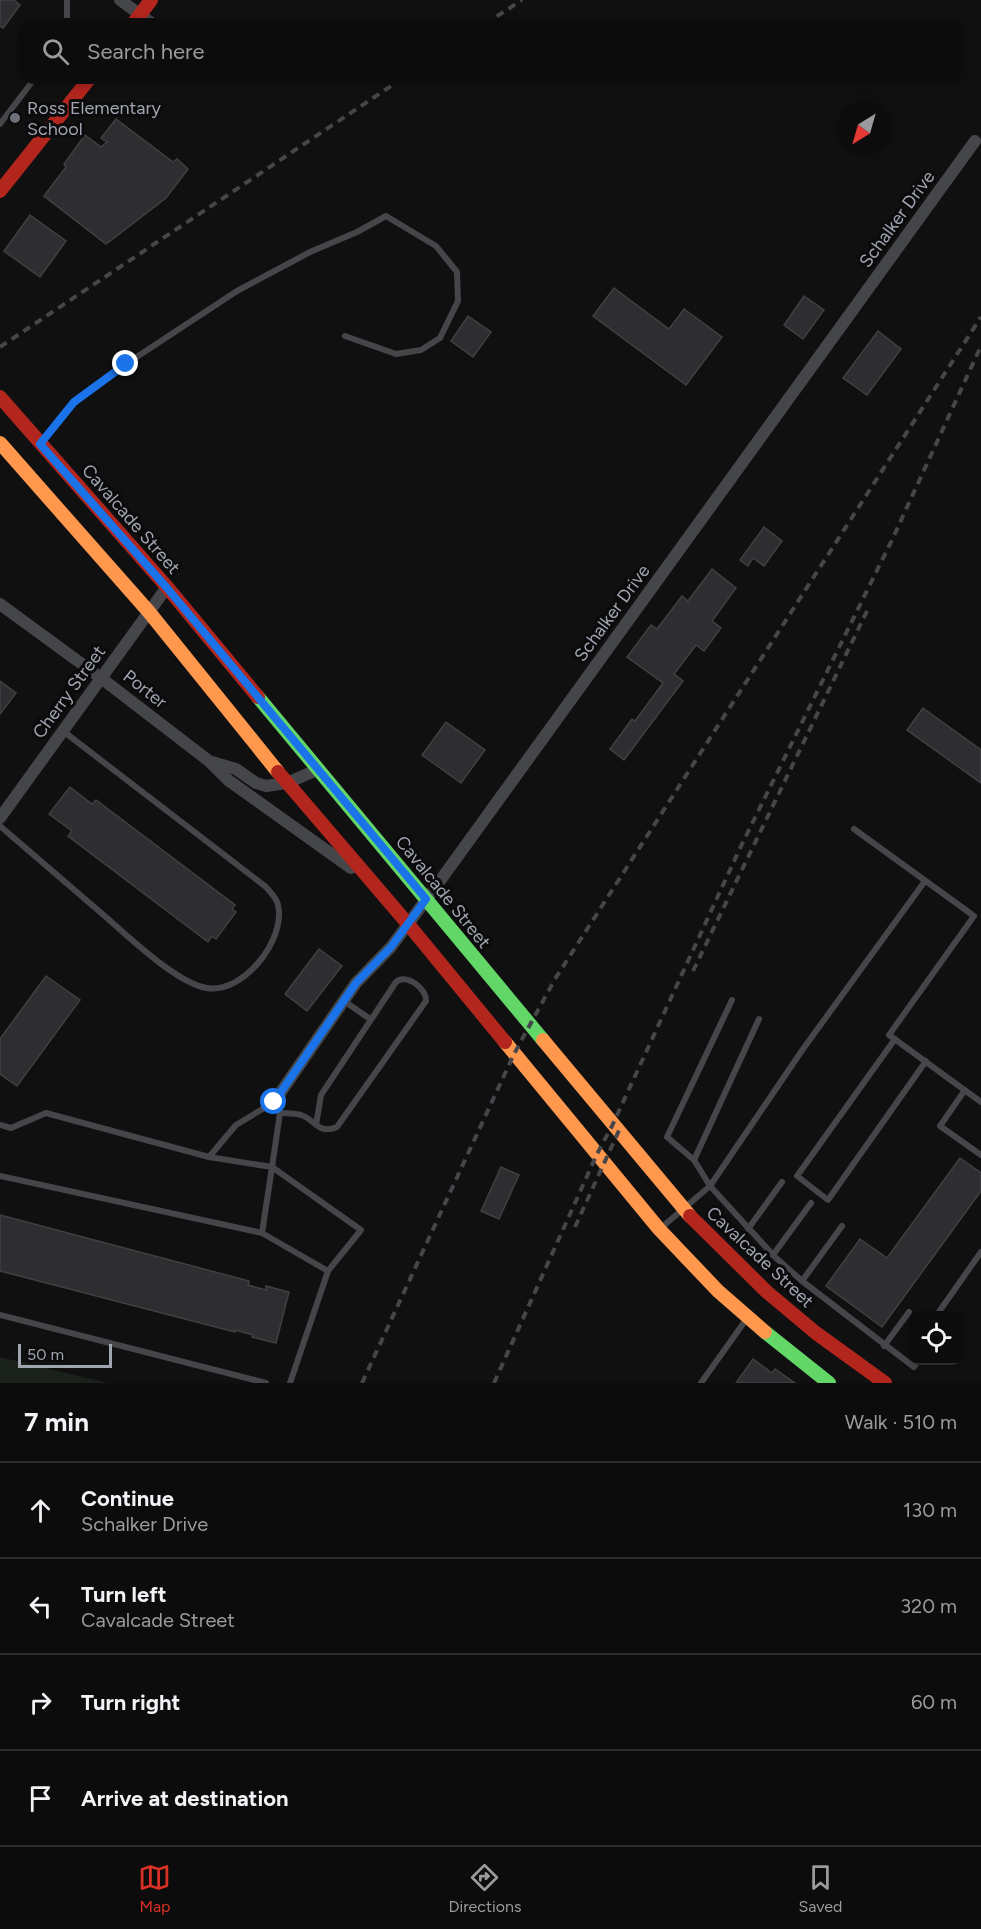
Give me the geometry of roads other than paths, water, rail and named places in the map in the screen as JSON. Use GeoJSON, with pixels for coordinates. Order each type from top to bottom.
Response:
{"type":"FeatureCollection","features":[{"type":"Feature","properties":{"kind":"main road"},"geometry":{"type":"LineString","coordinates":[[137,18],[151,0]]}},
{"type":"Feature","properties":{"kind":"main road"},"geometry":{"type":"LineString","coordinates":[[1,189],[85,84]]}},
{"type":"Feature","properties":{"kind":"main road","name":"Cavalcade Street"},"geometry":{"type":"LineString","coordinates":[[0,397],[167,588],[426,899],[659,1229],[747,1318],[885,1383]]}},
{"type":"Feature","properties":{"kind":"main road","name":"Cavalcade Street"},"geometry":{"type":"LineString","coordinates":[[0,443],[149,612],[287,783],[408,924],[555,1080],[751,1278],[811,1350],[829,1383]]}},
{"type":"Feature","properties":{"kind":"street"},"geometry":{"type":"LineString","coordinates":[[120,0],[135,18]]}},
{"type":"Feature","properties":{"kind":"street","name":"Schalker Drive"},"geometry":{"type":"LineString","coordinates":[[277,1107],[356,983],[391,947],[408,924],[975,141]]}},
{"type":"Feature","properties":{"kind":"street","name":"Cherry Street"},"geometry":{"type":"LineString","coordinates":[[0,818],[167,588]]}},
{"type":"Feature","properties":{"kind":"street","name":"Porter"},"geometry":{"type":"LineString","coordinates":[[0,604],[209,761],[228,780],[325,847],[376,887]]}},
{"type":"Feature","properties":{"kind":"street","name":"Porter"},"geometry":{"type":"LineString","coordinates":[[209,761],[236,769],[256,783],[266,786],[287,783],[319,770]]}},
{"type":"Feature","properties":{"kind":"lane"},"geometry":{"type":"LineString","coordinates":[[67,0],[67,18]]}},
{"type":"Feature","properties":{"kind":"lane"},"geometry":{"type":"LineString","coordinates":[[0,124],[30,84]]}},
{"type":"Feature","properties":{"kind":"lane"},"geometry":{"type":"LineString","coordinates":[[40,444],[74,402],[126,364],[237,291],[309,252],[357,232],[386,216],[436,246],[457,272],[458,301],[440,338],[421,350],[396,354],[345,336]]}},
{"type":"Feature","properties":{"kind":"lane"},"geometry":{"type":"LineString","coordinates":[[0,826],[154,958],[182,978],[208,988],[228,986],[248,974],[275,939],[280,920],[278,902],[266,886],[63,731]]}},
{"type":"Feature","properties":{"kind":"lane"},"geometry":{"type":"LineString","coordinates":[[854,829],[974,916],[889,1035],[981,1101]]}},
{"type":"Feature","properties":{"kind":"lane"},"geometry":{"type":"LineString","coordinates":[[659,1229],[710,1186],[803,1049],[925,881]]}},
{"type":"Feature","properties":{"kind":"lane"},"geometry":{"type":"LineString","coordinates":[[209,1157],[236,1125],[277,1107],[302,1115],[316,1125],[321,1128],[329,1130],[337,1127],[426,1001],[427,996],[424,990],[406,978],[401,978],[370,1019],[321,1095],[316,1125]]}},
{"type":"Feature","properties":{"kind":"lane"},"geometry":{"type":"LineString","coordinates":[[732,1000],[667,1137],[694,1160],[710,1186],[773,1255],[802,1281],[909,1364]]}},
{"type":"Feature","properties":{"kind":"lane"},"geometry":{"type":"LineString","coordinates":[[344,1001],[370,1019]]}},
{"type":"Feature","properties":{"kind":"lane"},"geometry":{"type":"LineString","coordinates":[[694,1160],[759,1019]]}},
{"type":"Feature","properties":{"kind":"lane"},"geometry":{"type":"LineString","coordinates":[[896,1039],[797,1176],[828,1200],[926,1061]]}},
{"type":"Feature","properties":{"kind":"lane"},"geometry":{"type":"LineString","coordinates":[[965,1090],[940,1126],[981,1154]]}},
{"type":"Feature","properties":{"kind":"lane"},"geometry":{"type":"LineString","coordinates":[[262,1233],[272,1167],[277,1107]]}},
{"type":"Feature","properties":{"kind":"lane"},"geometry":{"type":"LineString","coordinates":[[0,1125],[11,1128],[46,1113],[209,1157],[272,1167],[362,1230],[328,1270],[290,1383]]}},
{"type":"Feature","properties":{"kind":"lane"},"geometry":{"type":"LineString","coordinates":[[0,1176],[262,1233],[328,1270]]}},
{"type":"Feature","properties":{"kind":"lane"},"geometry":{"type":"LineString","coordinates":[[748,1229],[782,1182]]}},
{"type":"Feature","properties":{"kind":"lane"},"geometry":{"type":"LineString","coordinates":[[773,1255],[811,1203]]}},
{"type":"Feature","properties":{"kind":"lane"},"geometry":{"type":"LineString","coordinates":[[802,1281],[842,1226]]}},
{"type":"Feature","properties":{"kind":"lane"},"geometry":{"type":"LineString","coordinates":[[940,1311],[981,1252]]}},
{"type":"Feature","properties":{"kind":"lane"},"geometry":{"type":"LineString","coordinates":[[884,1346],[909,1312]]}},
{"type":"Feature","properties":{"kind":"lane"},"geometry":{"type":"LineString","coordinates":[[0,1314],[266,1383]]}},
{"type":"Feature","properties":{"kind":"lane"},"geometry":{"type":"LineString","coordinates":[[702,1383],[747,1318]]}},
{"type":"Feature","properties":{"kind":"railway"},"geometry":{"type":"LineString","coordinates":[[494,18],[522,0]]}},
{"type":"Feature","properties":{"kind":"railway"},"geometry":{"type":"LineString","coordinates":[[0,347],[394,84]]}},
{"type":"Feature","properties":{"kind":"railway"},"geometry":{"type":"LineString","coordinates":[[362,1383],[514,1054],[555,979],[981,317]]}},
{"type":"Feature","properties":{"kind":"railway"},"geometry":{"type":"LineString","coordinates":[[494,1383],[597,1154],[741,846],[892,540],[981,346]]}},
{"type":"Feature","properties":{"kind":"railway"},"geometry":{"type":"LineString","coordinates":[[693,971],[868,609]]}},
{"type":"Feature","properties":{"kind":"railway"},"geometry":{"type":"LineString","coordinates":[[575,1227],[621,1126]]}},
{"type":"Feature","properties":{"kind":"place","name":"Ross Elementary School"},"geometry":{"type":"Point","coordinates":[15,118]}}]}
